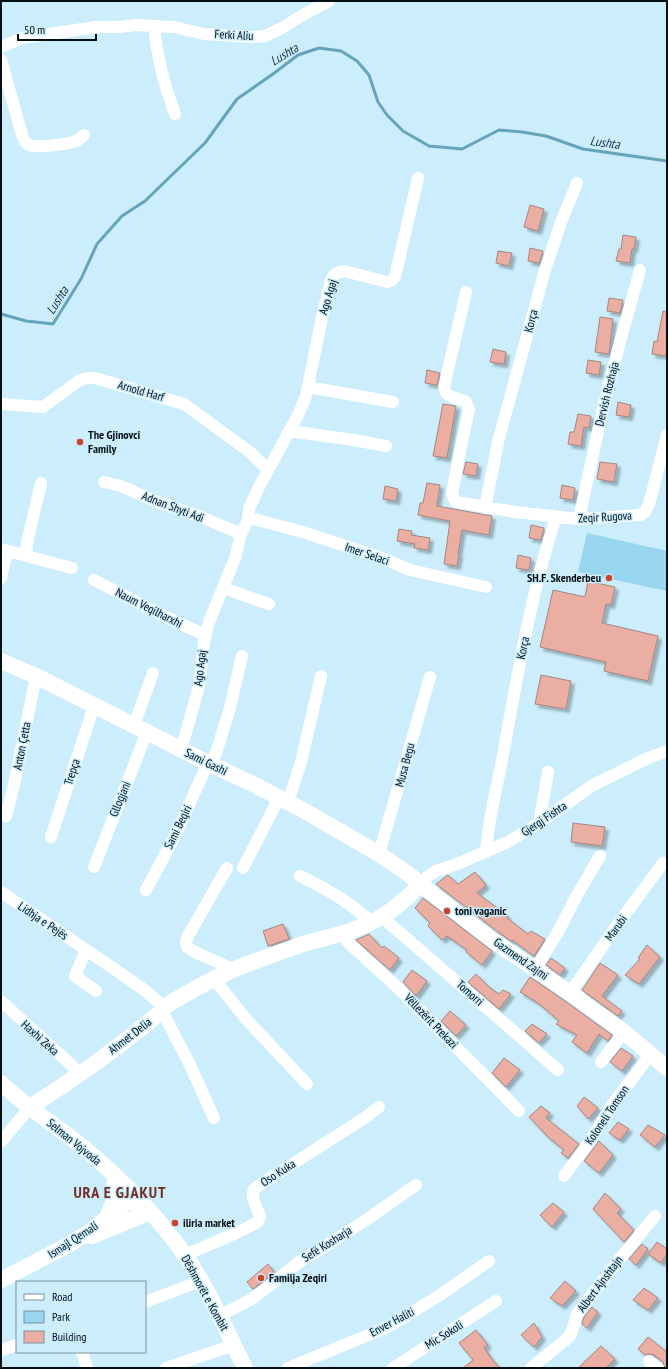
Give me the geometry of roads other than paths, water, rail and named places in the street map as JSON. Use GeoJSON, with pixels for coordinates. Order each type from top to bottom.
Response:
{"type":"FeatureCollection","features":[{"type":"Feature","properties":{"kind":"street","name":"Ferki Aliu"},"geometry":{"type":"LineString","coordinates":[[1,47],[22,38],[96,26],[120,27],[143,25],[174,27],[204,34],[254,37],[265,36],[329,1]]}},
{"type":"Feature","properties":{"kind":"street"},"geometry":{"type":"LineString","coordinates":[[154,26],[159,61],[166,90],[175,114]]}},
{"type":"Feature","properties":{"kind":"street"},"geometry":{"type":"LineString","coordinates":[[1,60],[22,135],[26,143],[37,146],[54,145],[75,142],[84,135]]}},
{"type":"Feature","properties":{"kind":"street","name":"Ago Agaj"},"geometry":{"type":"LineString","coordinates":[[179,748],[184,740],[199,686],[200,664],[205,635],[235,558],[241,534],[248,520],[249,509],[306,396],[331,280],[335,274],[339,272],[387,282],[391,281],[395,277],[418,178]]}},
{"type":"Feature","properties":{"kind":"street","name":"Korça"},"geometry":{"type":"LineString","coordinates":[[485,508],[499,438],[545,270],[561,222],[577,183]]}},
{"type":"Feature","properties":{"kind":"street","name":"Dervish Rozhaja"},"geometry":{"type":"LineString","coordinates":[[579,519],[603,408],[640,270]]}},
{"type":"Feature","properties":{"kind":"street"},"geometry":{"type":"LineString","coordinates":[[466,292],[444,387],[444,392],[447,395],[466,402],[469,409],[452,494],[456,502],[485,508],[556,517]]}},
{"type":"Feature","properties":{"kind":"street","name":"Arnold Harf"},"geometry":{"type":"LineString","coordinates":[[1,404],[43,407],[80,380],[95,378],[184,404],[250,452],[268,470]]}},
{"type":"Feature","properties":{"kind":"street"},"geometry":{"type":"LineString","coordinates":[[308,387],[393,402]]}},
{"type":"Feature","properties":{"kind":"street"},"geometry":{"type":"LineString","coordinates":[[289,431],[386,446]]}},
{"type":"Feature","properties":{"kind":"street","name":"Zeqir Rugova"},"geometry":{"type":"LineString","coordinates":[[556,517],[579,519],[640,515],[649,504],[667,435]]}},
{"type":"Feature","properties":{"kind":"street","name":"Adnan Shyti Adi"},"geometry":{"type":"LineString","coordinates":[[104,482],[121,486],[155,501],[201,517],[241,534]]}},
{"type":"Feature","properties":{"kind":"street"},"geometry":{"type":"LineString","coordinates":[[26,556],[27,543],[41,483]]}},
{"type":"Feature","properties":{"kind":"street","name":"Korça"},"geometry":{"type":"LineString","coordinates":[[486,852],[487,836],[523,648],[549,536],[556,517]]}},
{"type":"Feature","properties":{"kind":"street","name":"Imer Selaci"},"geometry":{"type":"LineString","coordinates":[[248,520],[254,519],[303,532],[382,558],[410,570],[486,587]]}},
{"type":"Feature","properties":{"kind":"street"},"geometry":{"type":"LineString","coordinates":[[1,578],[4,550],[72,568]]}},
{"type":"Feature","properties":{"kind":"street","name":"Naum Veqilharxhi"},"geometry":{"type":"LineString","coordinates":[[94,580],[205,635]]}},
{"type":"Feature","properties":{"kind":"street"},"geometry":{"type":"LineString","coordinates":[[223,588],[269,604]]}},
{"type":"Feature","properties":{"kind":"street","name":"Sami Beqiri"},"geometry":{"type":"LineString","coordinates":[[146,890],[174,838],[208,763],[216,754],[230,708],[242,656]]}},
{"type":"Feature","properties":{"kind":"street","name":"Sami Gashi"},"geometry":{"type":"LineString","coordinates":[[1,661],[36,676],[208,763],[255,785],[380,854],[420,884]]}},
{"type":"Feature","properties":{"kind":"street"},"geometry":{"type":"LineString","coordinates":[[140,729],[154,673]]}},
{"type":"Feature","properties":{"kind":"street","name":"Anton Çetta"},"geometry":{"type":"LineString","coordinates":[[4,817],[14,785],[36,676]]}},
{"type":"Feature","properties":{"kind":"street"},"geometry":{"type":"LineString","coordinates":[[243,868],[283,800],[291,793],[301,762],[321,676]]}},
{"type":"Feature","properties":{"kind":"street","name":"Musa Begu"},"geometry":{"type":"LineString","coordinates":[[380,854],[430,677]]}},
{"type":"Feature","properties":{"kind":"street","name":"Trepça"},"geometry":{"type":"LineString","coordinates":[[52,837],[94,706]]}},
{"type":"Feature","properties":{"kind":"street","name":"Gllogjani"},"geometry":{"type":"LineString","coordinates":[[94,867],[140,729]]}},
{"type":"Feature","properties":{"kind":"street","name":"Gjergj Fishta"},"geometry":{"type":"LineString","coordinates":[[420,884],[436,871],[508,842],[610,775],[667,751]]}},
{"type":"Feature","properties":{"kind":"street"},"geometry":{"type":"LineString","coordinates":[[539,823],[548,772]]}},
{"type":"Feature","properties":{"kind":"street"},"geometry":{"type":"LineString","coordinates":[[534,969],[558,932],[577,895],[600,856]]}},
{"type":"Feature","properties":{"kind":"street","name":"Marubi"},"geometry":{"type":"LineString","coordinates":[[570,993],[663,863]]}},
{"type":"Feature","properties":{"kind":"street"},"geometry":{"type":"LineString","coordinates":[[227,868],[186,942],[187,947],[192,950],[224,964],[233,970]]}},
{"type":"Feature","properties":{"kind":"street"},"geometry":{"type":"LineString","coordinates":[[300,876],[340,898],[364,915],[377,920]]}},
{"type":"Feature","properties":{"kind":"street","name":"Ahmet Delia"},"geometry":{"type":"LineString","coordinates":[[30,1107],[127,1040],[163,1009],[195,988],[233,970],[377,920],[408,897],[420,884]]}},
{"type":"Feature","properties":{"kind":"street","name":"Gazmend Zajmi"},"geometry":{"type":"LineString","coordinates":[[420,884],[484,934],[624,1032],[667,1068]]}},
{"type":"Feature","properties":{"kind":"street","name":"Lidhja e Pejës"},"geometry":{"type":"LineString","coordinates":[[1,892],[147,992],[163,1009]]}},
{"type":"Feature","properties":{"kind":"street","name":"Tomorri"},"geometry":{"type":"LineString","coordinates":[[377,920],[558,1070]]}},
{"type":"Feature","properties":{"kind":"street","name":"Vëllezërit Prekazi"},"geometry":{"type":"LineString","coordinates":[[342,933],[346,940],[427,1016],[519,1111]]}},
{"type":"Feature","properties":{"kind":"street"},"geometry":{"type":"LineString","coordinates":[[86,950],[75,976],[96,991]]}},
{"type":"Feature","properties":{"kind":"street"},"geometry":{"type":"LineString","coordinates":[[214,979],[246,1019],[307,1084]]}},
{"type":"Feature","properties":{"kind":"street","name":"Haxhi Zeka"},"geometry":{"type":"LineString","coordinates":[[1,1001],[80,1073]]}},
{"type":"Feature","properties":{"kind":"street"},"geometry":{"type":"LineString","coordinates":[[163,1009],[214,1118]]}},
{"type":"Feature","properties":{"kind":"street"},"geometry":{"type":"LineString","coordinates":[[602,1062],[624,1032]]}},
{"type":"Feature","properties":{"kind":"street","name":"Koloneli Tomson"},"geometry":{"type":"LineString","coordinates":[[564,1176],[590,1141],[612,1105],[651,1054]]}},
{"type":"Feature","properties":{"kind":"street","name":"Selman Vojvoda"},"geometry":{"type":"LineString","coordinates":[[1,1083],[73,1139],[115,1176],[146,1208]]}},
{"type":"Feature","properties":{"kind":"street"},"geometry":{"type":"LineString","coordinates":[[1,1142],[30,1107]]}},
{"type":"Feature","properties":{"kind":"street","name":"Oso Kuka"},"geometry":{"type":"LineString","coordinates":[[185,1255],[258,1222],[260,1216],[252,1196],[254,1188],[366,1117],[379,1107]]}},
{"type":"Feature","properties":{"kind":"street"},"geometry":{"type":"LineString","coordinates":[[108,1216],[114,1200],[115,1176]]}},
{"type":"Feature","properties":{"kind":"street","name":"Sefë Kosharja"},"geometry":{"type":"LineString","coordinates":[[219,1316],[252,1299],[302,1260],[369,1218],[416,1185]]}},
{"type":"Feature","properties":{"kind":"street","name":"Ismajl Qemali"},"geometry":{"type":"LineString","coordinates":[[1,1280],[70,1244],[89,1232],[126,1203],[134,1201],[146,1208]]}},
{"type":"Feature","properties":{"kind":"street"},"geometry":{"type":"LineString","coordinates":[[70,1244],[146,1208]]}},
{"type":"Feature","properties":{"kind":"street","name":"Dëshmorët e Kombit"},"geometry":{"type":"LineString","coordinates":[[146,1208],[168,1232],[185,1255],[201,1281],[245,1368]]}},
{"type":"Feature","properties":{"kind":"street","name":"Albert Ajnshtajn"},"geometry":{"type":"LineString","coordinates":[[532,1368],[568,1337],[572,1331],[577,1314],[654,1216]]}},
{"type":"Feature","properties":{"kind":"street","name":"Enver Haliti"},"geometry":{"type":"LineString","coordinates":[[288,1368],[388,1327],[440,1295],[489,1261]]}},
{"type":"Feature","properties":{"kind":"street"},"geometry":{"type":"LineString","coordinates":[[146,1302],[201,1281]]}},
{"type":"Feature","properties":{"kind":"street","name":"Mic Sokoli"},"geometry":{"type":"LineString","coordinates":[[393,1368],[496,1301]]}},
{"type":"Feature","properties":{"kind":"street"},"geometry":{"type":"LineString","coordinates":[[1,1350],[16,1345]]}},
{"type":"Feature","properties":{"kind":"street"},"geometry":{"type":"LineString","coordinates":[[166,1368],[234,1345]]}},
{"type":"Feature","properties":{"kind":"street"},"geometry":{"type":"LineString","coordinates":[[82,1353],[87,1368]]}},
{"type":"Feature","properties":{"kind":"waterway","name":"Lushta"},"geometry":{"type":"LineString","coordinates":[[1,314],[26,321],[53,324],[81,279],[97,244],[122,216],[145,201],[205,143],[237,99],[298,55],[319,48],[341,51],[357,61],[369,75],[378,102],[387,115],[403,131],[429,146],[462,149],[499,130],[546,136],[583,149],[667,161]]}},
{"type":"Feature","properties":{"kind":"place","name":"The Gjinovci Family"},"geometry":{"type":"Point","coordinates":[80,442]}},
{"type":"Feature","properties":{"kind":"place","name":"SH.F. Skenderbeu"},"geometry":{"type":"Point","coordinates":[609,578]}},
{"type":"Feature","properties":{"kind":"place","name":"toni vaganic"},"geometry":{"type":"Point","coordinates":[447,911]}},
{"type":"Feature","properties":{"kind":"place","name":"iliria market"},"geometry":{"type":"Point","coordinates":[175,1223]}},
{"type":"Feature","properties":{"kind":"place","name":"Familja Zeqiri"},"geometry":{"type":"Point","coordinates":[261,1278]}},
{"type":"Feature","properties":{"kind":"district","name":"URA E GJAKUT"},"geometry":{"type":"Point","coordinates":[120,1192]}}]}
